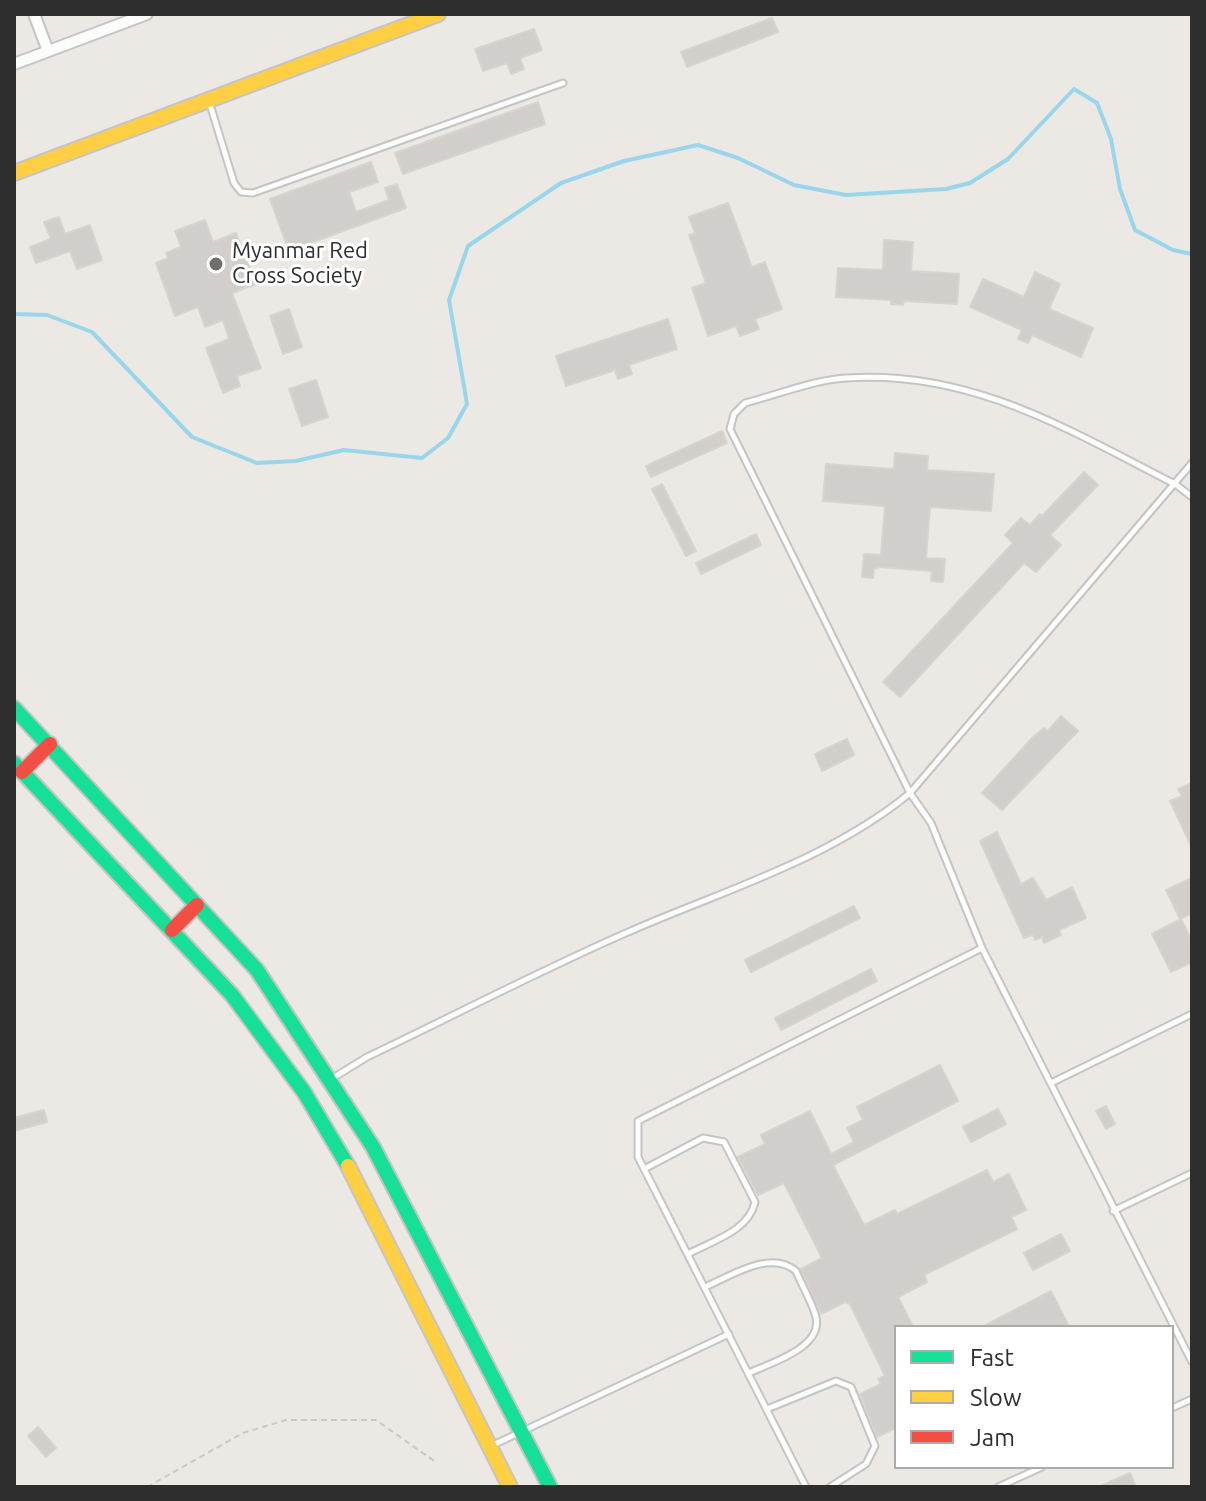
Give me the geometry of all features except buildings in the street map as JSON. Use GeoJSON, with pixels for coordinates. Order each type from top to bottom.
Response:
{"type":"FeatureCollection","features":[{"type":"Feature","properties":{"kind":"main road"},"geometry":{"type":"LineString","coordinates":[[14,173],[438,14]]}},
{"type":"Feature","properties":{"kind":"main road"},"geometry":{"type":"LineString","coordinates":[[14,708],[257,970],[373,1147],[550,1487]]}},
{"type":"Feature","properties":{"kind":"main road"},"geometry":{"type":"LineString","coordinates":[[50,744],[18,767],[232,995],[304,1092],[349,1167],[510,1487]]}},
{"type":"Feature","properties":{"kind":"main road"},"geometry":{"type":"LineString","coordinates":[[172,930],[197,905]]}},
{"type":"Feature","properties":{"kind":"street"},"geometry":{"type":"LineString","coordinates":[[34,14],[48,51]]}},
{"type":"Feature","properties":{"kind":"street"},"geometry":{"type":"LineString","coordinates":[[14,64],[147,14]]}},
{"type":"Feature","properties":{"kind":"lane"},"geometry":{"type":"LineString","coordinates":[[209,100],[234,183],[241,192],[253,193],[563,83]]}},
{"type":"Feature","properties":{"kind":"lane"},"geometry":{"type":"LineString","coordinates":[[1173,1325],[982,948],[931,823],[910,793],[730,429],[734,414],[745,403],[844,378],[914,379],[967,390],[1031,410],[1175,484],[1192,497]]}},
{"type":"Feature","properties":{"kind":"lane"},"geometry":{"type":"LineString","coordinates":[[331,1079],[367,1057],[623,934],[825,848],[880,817],[910,793],[1192,463]]}},
{"type":"Feature","properties":{"kind":"lane"},"geometry":{"type":"LineString","coordinates":[[806,1487],[638,1157],[638,1121],[982,948]]}},
{"type":"Feature","properties":{"kind":"lane"},"geometry":{"type":"LineString","coordinates":[[1051,1083],[1192,1014]]}},
{"type":"Feature","properties":{"kind":"lane"},"geometry":{"type":"LineString","coordinates":[[644,1169],[703,1138],[724,1142],[731,1150],[755,1202],[754,1210],[744,1224],[688,1254]]}},
{"type":"Feature","properties":{"kind":"lane"},"geometry":{"type":"LineString","coordinates":[[1113,1211],[1192,1173]]}},
{"type":"Feature","properties":{"kind":"lane"},"geometry":{"type":"LineString","coordinates":[[705,1287],[766,1262],[790,1266],[796,1271],[817,1319],[816,1330],[804,1346],[749,1373]]}},
{"type":"Feature","properties":{"kind":"lane"},"geometry":{"type":"LineString","coordinates":[[1174,1328],[1192,1362]]}},
{"type":"Feature","properties":{"kind":"lane"},"geometry":{"type":"LineString","coordinates":[[490,1447],[729,1334]]}},
{"type":"Feature","properties":{"kind":"lane"},"geometry":{"type":"LineString","coordinates":[[767,1409],[836,1381],[851,1387],[875,1446],[866,1464],[830,1487]]}},
{"type":"Feature","properties":{"kind":"lane"},"geometry":{"type":"LineString","coordinates":[[998,1487],[1038,1469]]}},
{"type":"Feature","properties":{"kind":"path"},"geometry":{"type":"LineString","coordinates":[[147,1487],[243,1433],[286,1420],[376,1420],[437,1463]]}},
{"type":"Feature","properties":{"kind":"waterway"},"geometry":{"type":"LineString","coordinates":[[14,314],[47,315],[92,332],[192,437],[257,463],[296,461],[344,450],[422,458],[448,438],[467,404],[449,300],[468,246],[561,183],[624,161],[698,145],[738,158],[794,185],[846,195],[946,189],[970,183],[1008,159],[1074,89],[1097,103],[1111,139],[1120,189],[1135,230],[1173,250],[1192,254]]}},
{"type":"Feature","properties":{"kind":"traffic: fast"},"geometry":{"type":"LineString","coordinates":[[14,708],[257,970],[373,1147],[550,1487]]}},
{"type":"Feature","properties":{"kind":"traffic: fast"},"geometry":{"type":"LineString","coordinates":[[14,763],[232,995],[304,1092],[348,1166]]}},
{"type":"Feature","properties":{"kind":"traffic: slow"},"geometry":{"type":"LineString","coordinates":[[14,173],[438,14]]}},
{"type":"Feature","properties":{"kind":"traffic: slow"},"geometry":{"type":"LineString","coordinates":[[348,1166],[510,1487]]}},
{"type":"Feature","properties":{"kind":"traffic: jam"},"geometry":{"type":"LineString","coordinates":[[22,772],[50,744]]}},
{"type":"Feature","properties":{"kind":"traffic: jam"},"geometry":{"type":"LineString","coordinates":[[172,930],[197,905]]}},
{"type":"Feature","properties":{"kind":"place","name":"Myanmar Red Cross Society"},"geometry":{"type":"Point","coordinates":[216,264]}}]}
